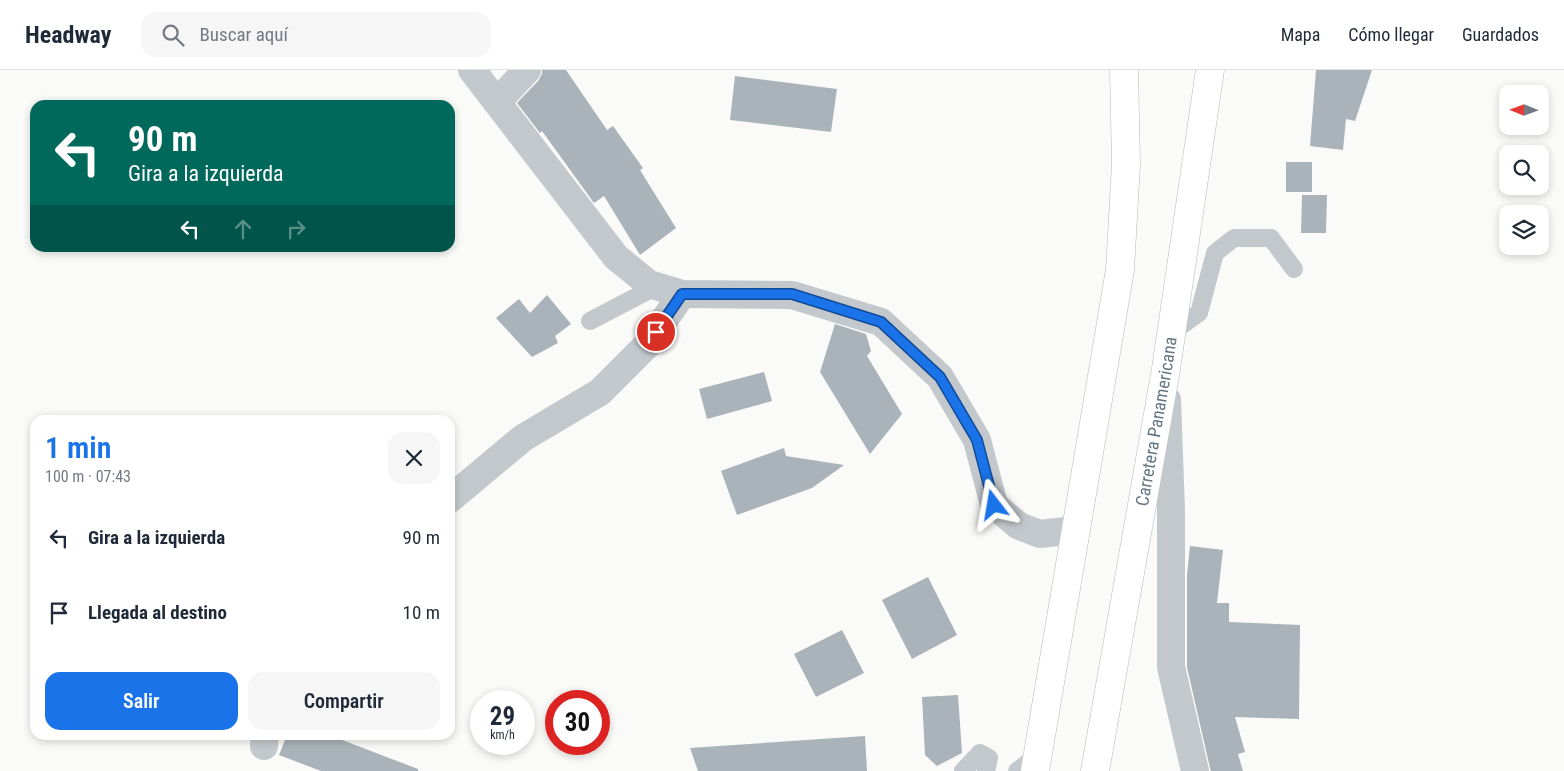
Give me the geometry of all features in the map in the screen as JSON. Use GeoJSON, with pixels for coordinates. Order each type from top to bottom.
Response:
{"type":"FeatureCollection","features":[{"type":"Feature","properties":{"kind":"highway"},"geometry":{"type":"LineString","coordinates":[[1030,766],[1075,530],[1120,270],[1126,164],[1124,70]]}},
{"type":"Feature","properties":{"kind":"highway","name":"Carretera Panamericana"},"geometry":{"type":"LineString","coordinates":[[1095,771],[1166,369],[1210,70]]}},
{"type":"Feature","properties":{"kind":"street"},"geometry":{"type":"LineString","coordinates":[[472,70],[616,257],[649,284],[669,290],[792,294],[881,322],[940,377],[977,440],[994,505],[1018,526],[1040,534],[1075,530]]}},
{"type":"Feature","properties":{"kind":"street"},"geometry":{"type":"LineString","coordinates":[[497,102],[527,70]]}},
{"type":"Feature","properties":{"kind":"street"},"geometry":{"type":"LineString","coordinates":[[455,495],[523,438],[600,392],[647,345],[669,290]]}},
{"type":"Feature","properties":{"kind":"street"},"geometry":{"type":"LineString","coordinates":[[1166,369],[1171,510],[1171,667],[1195,771]]}},
{"type":"Feature","properties":{"kind":"lane"},"geometry":{"type":"LineString","coordinates":[[1171,333],[1199,313],[1215,253],[1234,238],[1271,238],[1294,269]]}},
{"type":"Feature","properties":{"kind":"lane"},"geometry":{"type":"LineString","coordinates":[[590,321],[669,290]]}},
{"type":"Feature","properties":{"kind":"lane"},"geometry":{"type":"LineString","coordinates":[[963,771],[980,753],[989,758],[986,771]]}},
{"type":"Feature","properties":{"kind":"building"},"geometry":{"type":"Polygon","coordinates":[[[542,70],[566,70],[607,130],[613,126],[643,168],[640,170],[676,228],[640,255],[604,196],[594,203],[542,131],[540,133],[517,103],[538,81],[542,70]]]}},
{"type":"Feature","properties":{"kind":"building"},"geometry":{"type":"Polygon","coordinates":[[[1316,70],[1372,70],[1355,121],[1346,119],[1343,150],[1310,146],[1316,70]]]}},
{"type":"Feature","properties":{"kind":"building"},"geometry":{"type":"Polygon","coordinates":[[[735,76],[837,89],[831,132],[730,120],[735,76]]]}},
{"type":"Feature","properties":{"kind":"building"},"geometry":{"type":"Polygon","coordinates":[[[1286,162],[1312,162],[1312,192],[1286,192],[1286,162]]]}},
{"type":"Feature","properties":{"kind":"building"},"geometry":{"type":"Polygon","coordinates":[[[1302,195],[1327,195],[1326,233],[1301,233],[1302,195]]]}},
{"type":"Feature","properties":{"kind":"building"},"geometry":{"type":"Polygon","coordinates":[[[547,295],[571,324],[555,336],[558,343],[532,357],[496,318],[519,299],[530,313],[547,295]]]}},
{"type":"Feature","properties":{"kind":"building"},"geometry":{"type":"Polygon","coordinates":[[[835,324],[866,334],[871,351],[867,356],[902,414],[870,454],[820,372],[835,324]]]}},
{"type":"Feature","properties":{"kind":"building"},"geometry":{"type":"Polygon","coordinates":[[[764,372],[772,401],[707,419],[699,389],[764,372]]]}},
{"type":"Feature","properties":{"kind":"building"},"geometry":{"type":"Polygon","coordinates":[[[784,448],[786,456],[844,465],[812,488],[737,515],[721,471],[784,448]]]}},
{"type":"Feature","properties":{"kind":"building"},"geometry":{"type":"Polygon","coordinates":[[[1190,546],[1223,550],[1217,603],[1229,603],[1229,622],[1300,625],[1299,719],[1235,717],[1245,752],[1238,754],[1243,771],[1211,771],[1210,768],[1187,667],[1187,575],[1190,546]]]}},
{"type":"Feature","properties":{"kind":"building"},"geometry":{"type":"Polygon","coordinates":[[[928,577],[957,635],[912,659],[882,600],[928,577]]]}},
{"type":"Feature","properties":{"kind":"building"},"geometry":{"type":"Polygon","coordinates":[[[842,630],[864,673],[816,697],[794,654],[842,630]]]}},
{"type":"Feature","properties":{"kind":"building"},"geometry":{"type":"Polygon","coordinates":[[[958,695],[962,753],[937,766],[925,755],[922,697],[958,695]]]}},
{"type":"Feature","properties":{"kind":"building"},"geometry":{"type":"Polygon","coordinates":[[[865,736],[867,771],[698,771],[690,748],[865,736]]]}},
{"type":"Feature","properties":{"kind":"building"},"geometry":{"type":"Polygon","coordinates":[[[285,740],[342,740],[418,769],[418,771],[321,771],[279,755],[285,740]]]}},
{"type":"Feature","properties":{"kind":"route"},"geometry":{"type":"LineString","coordinates":[[656,332],[682,294],[792,294],[881,322],[940,377],[977,440],[994,505]]}}]}
